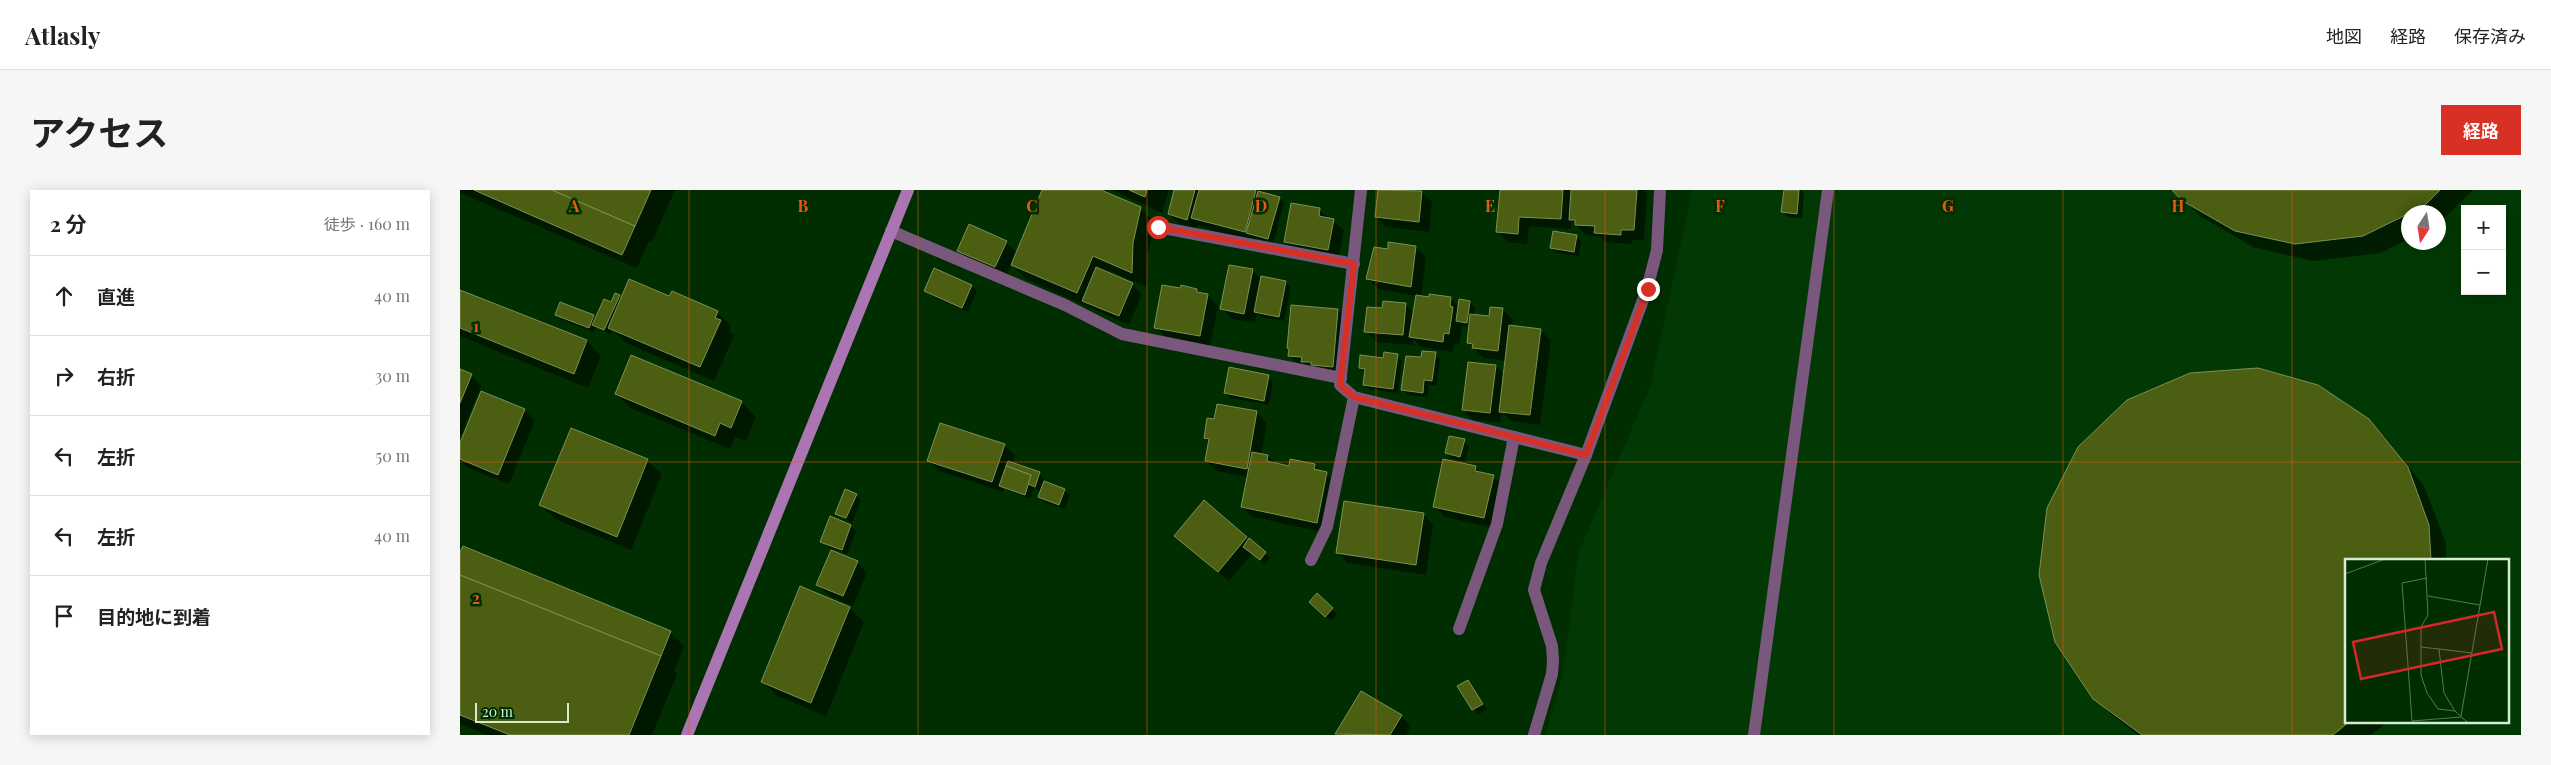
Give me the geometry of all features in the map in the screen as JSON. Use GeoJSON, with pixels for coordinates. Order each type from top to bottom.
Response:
{"type":"FeatureCollection","features":[{"type":"Feature","properties":{"kind":"street"},"geometry":{"type":"LineString","coordinates":[[687,735],[908,190]]}},
{"type":"Feature","properties":{"kind":"street"},"geometry":{"type":"LineString","coordinates":[[1361,190],[1340,385],[1354,397],[1586,455]]}},
{"type":"Feature","properties":{"kind":"street"},"geometry":{"type":"LineString","coordinates":[[1534,735],[1552,674],[1553,661],[1552,646],[1534,590],[1546,547],[1586,455],[1648,289],[1657,250],[1660,190]]}},
{"type":"Feature","properties":{"kind":"street"},"geometry":{"type":"LineString","coordinates":[[1754,735],[1828,190]]}},
{"type":"Feature","properties":{"kind":"street"},"geometry":{"type":"LineString","coordinates":[[1158,227],[1354,264]]}},
{"type":"Feature","properties":{"kind":"street"},"geometry":{"type":"LineString","coordinates":[[891,231],[1065,305],[1122,334],[1341,378]]}},
{"type":"Feature","properties":{"kind":"street"},"geometry":{"type":"LineString","coordinates":[[1311,560],[1327,527],[1354,397]]}},
{"type":"Feature","properties":{"kind":"street"},"geometry":{"type":"LineString","coordinates":[[1459,630],[1497,524],[1514,437]]}},
{"type":"Feature","properties":{"kind":"shaded area"},"geometry":{"type":"Polygon","coordinates":[[[1692,190],[2521,190],[2521,735],[1546,735],[1564,670],[1578,554],[1651,384],[1692,190]]]}},
{"type":"Feature","properties":{"kind":"building"},"geometry":{"type":"Polygon","coordinates":[[[474,190],[552,190],[635,226],[622,255],[474,190]]]}},
{"type":"Feature","properties":{"kind":"building"},"geometry":{"type":"Polygon","coordinates":[[[552,190],[651,190],[635,226],[552,190]]]}},
{"type":"Feature","properties":{"kind":"building"},"geometry":{"type":"Polygon","coordinates":[[[1042,190],[1101,190],[1141,207],[1133,243],[1132,273],[1093,256],[1077,293],[1011,265],[1042,190]]]}},
{"type":"Feature","properties":{"kind":"building"},"geometry":{"type":"Polygon","coordinates":[[[1129,190],[1147,190],[1145,197],[1129,190]]]}},
{"type":"Feature","properties":{"kind":"building"},"geometry":{"type":"Polygon","coordinates":[[[1174,190],[1195,190],[1187,220],[1168,214],[1174,190]]]}},
{"type":"Feature","properties":{"kind":"building"},"geometry":{"type":"Polygon","coordinates":[[[1199,190],[1256,190],[1245,232],[1191,218],[1199,190]]]}},
{"type":"Feature","properties":{"kind":"building"},"geometry":{"type":"Polygon","coordinates":[[[1378,190],[1422,191],[1419,222],[1375,217],[1378,190]]]}},
{"type":"Feature","properties":{"kind":"building"},"geometry":{"type":"Polygon","coordinates":[[[1500,190],[1563,190],[1561,219],[1519,217],[1518,234],[1496,232],[1500,190]]]}},
{"type":"Feature","properties":{"kind":"building"},"geometry":{"type":"Polygon","coordinates":[[[1571,190],[1637,190],[1634,230],[1621,230],[1621,235],[1594,233],[1595,226],[1575,225],[1575,220],[1569,220],[1571,190]]]}},
{"type":"Feature","properties":{"kind":"building"},"geometry":{"type":"Polygon","coordinates":[[[1784,190],[1799,190],[1797,214],[1781,212],[1784,190]]]}},
{"type":"Feature","properties":{"kind":"building"},"geometry":{"type":"Polygon","coordinates":[[[2172,190],[2440,190],[2425,205],[2401,205],[2401,217],[2363,236],[2295,244],[2235,231],[2181,200],[2172,190]]]}},
{"type":"Feature","properties":{"kind":"building"},"geometry":{"type":"Polygon","coordinates":[[[1258,191],[1280,197],[1268,239],[1246,233],[1258,191]]]}},
{"type":"Feature","properties":{"kind":"building"},"geometry":{"type":"Polygon","coordinates":[[[1291,203],[1320,208],[1319,216],[1334,219],[1328,250],[1284,242],[1291,203]]]}},
{"type":"Feature","properties":{"kind":"building"},"geometry":{"type":"Polygon","coordinates":[[[969,224],[1007,241],[995,267],[957,251],[969,224]]]}},
{"type":"Feature","properties":{"kind":"building"},"geometry":{"type":"Polygon","coordinates":[[[1553,231],[1577,235],[1574,252],[1550,248],[1553,231]]]}},
{"type":"Feature","properties":{"kind":"building"},"geometry":{"type":"Polygon","coordinates":[[[1388,242],[1416,246],[1411,287],[1366,279],[1374,247],[1388,249],[1388,242]]]}},
{"type":"Feature","properties":{"kind":"building"},"geometry":{"type":"Polygon","coordinates":[[[1229,265],[1253,269],[1244,314],[1220,309],[1229,265]]]}},
{"type":"Feature","properties":{"kind":"building"},"geometry":{"type":"Polygon","coordinates":[[[1096,267],[1133,283],[1119,316],[1082,301],[1096,267]]]}},
{"type":"Feature","properties":{"kind":"building"},"geometry":{"type":"Polygon","coordinates":[[[934,268],[972,285],[962,308],[924,291],[934,268]]]}},
{"type":"Feature","properties":{"kind":"building"},"geometry":{"type":"Polygon","coordinates":[[[1261,276],[1286,281],[1279,317],[1254,312],[1261,276]]]}},
{"type":"Feature","properties":{"kind":"building"},"geometry":{"type":"Polygon","coordinates":[[[629,279],[669,296],[672,291],[718,311],[715,318],[721,320],[700,367],[608,328],[629,279]]]}},
{"type":"Feature","properties":{"kind":"building"},"geometry":{"type":"Polygon","coordinates":[[[1162,285],[1180,288],[1181,285],[1197,289],[1197,292],[1208,294],[1200,336],[1154,328],[1162,285]]]}},
{"type":"Feature","properties":{"kind":"building"},"geometry":{"type":"Polygon","coordinates":[[[460,290],[587,340],[574,374],[460,328],[460,290]]]}},
{"type":"Feature","properties":{"kind":"building"},"geometry":{"type":"Polygon","coordinates":[[[615,293],[620,295],[604,330],[592,325],[604,299],[611,302],[615,293]]]}},
{"type":"Feature","properties":{"kind":"building"},"geometry":{"type":"Polygon","coordinates":[[[1429,294],[1451,297],[1450,306],[1453,307],[1449,334],[1444,333],[1443,342],[1409,337],[1416,295],[1429,297],[1429,294]]]}},
{"type":"Feature","properties":{"kind":"building"},"geometry":{"type":"Polygon","coordinates":[[[1459,299],[1470,301],[1467,323],[1456,321],[1459,299]]]}},
{"type":"Feature","properties":{"kind":"building"},"geometry":{"type":"Polygon","coordinates":[[[1383,301],[1406,303],[1403,335],[1364,332],[1367,307],[1382,308],[1383,301]]]}},
{"type":"Feature","properties":{"kind":"building"},"geometry":{"type":"Polygon","coordinates":[[[560,302],[594,315],[589,328],[555,315],[560,302]]]}},
{"type":"Feature","properties":{"kind":"building"},"geometry":{"type":"Polygon","coordinates":[[[1291,305],[1338,309],[1333,367],[1311,365],[1311,362],[1301,362],[1302,357],[1288,356],[1291,305]]]}},
{"type":"Feature","properties":{"kind":"building"},"geometry":{"type":"Polygon","coordinates":[[[1490,307],[1503,308],[1498,351],[1472,348],[1473,344],[1467,343],[1470,314],[1489,316],[1490,307]]]}},
{"type":"Feature","properties":{"kind":"building"},"geometry":{"type":"Polygon","coordinates":[[[1509,325],[1541,329],[1530,415],[1499,412],[1509,325]]]}},
{"type":"Feature","properties":{"kind":"building"},"geometry":{"type":"Polygon","coordinates":[[[1422,351],[1436,352],[1432,381],[1424,380],[1423,393],[1401,390],[1406,356],[1421,357],[1422,351]]]}},
{"type":"Feature","properties":{"kind":"building"},"geometry":{"type":"Polygon","coordinates":[[[1384,352],[1398,354],[1393,389],[1363,385],[1365,369],[1359,368],[1360,355],[1383,358],[1384,352]]]}},
{"type":"Feature","properties":{"kind":"building"},"geometry":{"type":"Polygon","coordinates":[[[631,355],[742,401],[731,428],[720,423],[715,436],[615,394],[631,355]]]}},
{"type":"Feature","properties":{"kind":"building"},"geometry":{"type":"Polygon","coordinates":[[[1468,362],[1496,365],[1490,413],[1462,410],[1468,362]]]}},
{"type":"Feature","properties":{"kind":"building"},"geometry":{"type":"Polygon","coordinates":[[[1229,367],[1269,375],[1264,401],[1224,393],[1229,367]]]}},
{"type":"Feature","properties":{"kind":"building"},"geometry":{"type":"Polygon","coordinates":[[[2258,368],[2318,385],[2369,419],[2408,467],[2429,525],[2431,559],[2345,559],[2345,722],[2349,722],[2333,735],[2142,735],[2093,699],[2055,642],[2039,575],[2047,508],[2078,447],[2127,400],[2190,373],[2258,368]]]}},
{"type":"Feature","properties":{"kind":"building"},"geometry":{"type":"Polygon","coordinates":[[[460,369],[472,374],[460,403],[460,369]]]}},
{"type":"Feature","properties":{"kind":"building"},"geometry":{"type":"Polygon","coordinates":[[[481,391],[525,409],[498,475],[460,459],[460,443],[481,391]]]}},
{"type":"Feature","properties":{"kind":"building"},"geometry":{"type":"Polygon","coordinates":[[[1217,404],[1257,411],[1247,469],[1205,461],[1209,439],[1204,438],[1207,418],[1214,419],[1217,404]]]}},
{"type":"Feature","properties":{"kind":"building"},"geometry":{"type":"Polygon","coordinates":[[[940,423],[1005,444],[992,482],[927,461],[940,423]]]}},
{"type":"Feature","properties":{"kind":"building"},"geometry":{"type":"Polygon","coordinates":[[[571,428],[648,459],[617,537],[539,505],[571,428]]]}},
{"type":"Feature","properties":{"kind":"building"},"geometry":{"type":"Polygon","coordinates":[[[1449,436],[1465,439],[1460,457],[1445,453],[1449,436]]]}},
{"type":"Feature","properties":{"kind":"building"},"geometry":{"type":"Polygon","coordinates":[[[1252,452],[1268,455],[1267,461],[1289,466],[1290,459],[1315,464],[1314,469],[1327,472],[1317,523],[1241,507],[1252,452]]]}},
{"type":"Feature","properties":{"kind":"building"},"geometry":{"type":"Polygon","coordinates":[[[1443,459],[1476,466],[1475,471],[1494,475],[1484,518],[1433,507],[1443,459]]]}},
{"type":"Feature","properties":{"kind":"building"},"geometry":{"type":"Polygon","coordinates":[[[1008,461],[1040,472],[1035,487],[1028,484],[1031,475],[1006,466],[1008,461]]]}},
{"type":"Feature","properties":{"kind":"building"},"geometry":{"type":"Polygon","coordinates":[[[1006,466],[1031,475],[1025,495],[999,486],[1006,466]]]}},
{"type":"Feature","properties":{"kind":"building"},"geometry":{"type":"Polygon","coordinates":[[[1044,481],[1065,489],[1059,505],[1038,497],[1044,481]]]}},
{"type":"Feature","properties":{"kind":"building"},"geometry":{"type":"Polygon","coordinates":[[[845,489],[857,494],[846,518],[835,514],[845,489]]]}},
{"type":"Feature","properties":{"kind":"building"},"geometry":{"type":"Polygon","coordinates":[[[1204,500],[1247,537],[1218,572],[1174,536],[1204,500]]]}},
{"type":"Feature","properties":{"kind":"building"},"geometry":{"type":"Polygon","coordinates":[[[1344,501],[1424,513],[1416,565],[1336,553],[1344,501]]]}},
{"type":"Feature","properties":{"kind":"building"},"geometry":{"type":"Polygon","coordinates":[[[830,516],[851,525],[842,550],[820,542],[830,516]]]}},
{"type":"Feature","properties":{"kind":"building"},"geometry":{"type":"Polygon","coordinates":[[[1249,538],[1266,552],[1260,560],[1243,547],[1249,538]]]}},
{"type":"Feature","properties":{"kind":"building"},"geometry":{"type":"Polygon","coordinates":[[[463,546],[671,631],[661,656],[460,575],[460,552],[463,546]]]}},
{"type":"Feature","properties":{"kind":"building"},"geometry":{"type":"Polygon","coordinates":[[[831,550],[858,561],[843,596],[816,585],[831,550]]]}},
{"type":"Feature","properties":{"kind":"building"},"geometry":{"type":"Polygon","coordinates":[[[460,575],[661,656],[629,735],[510,735],[460,715],[460,575]]]}},
{"type":"Feature","properties":{"kind":"building"},"geometry":{"type":"Polygon","coordinates":[[[800,586],[850,607],[811,703],[761,682],[800,586]]]}},
{"type":"Feature","properties":{"kind":"building"},"geometry":{"type":"Polygon","coordinates":[[[1317,593],[1333,608],[1325,617],[1309,602],[1317,593]]]}},
{"type":"Feature","properties":{"kind":"building"},"geometry":{"type":"Polygon","coordinates":[[[1468,680],[1483,704],[1472,710],[1457,686],[1468,680]]]}},
{"type":"Feature","properties":{"kind":"building"},"geometry":{"type":"Polygon","coordinates":[[[1361,691],[1402,715],[1390,735],[1335,734],[1361,691]]]}},
{"type":"Feature","properties":{"kind":"route"},"geometry":{"type":"LineString","coordinates":[[1158,227],[1354,264],[1340,385],[1354,397],[1586,455],[1648,289]]}}]}
